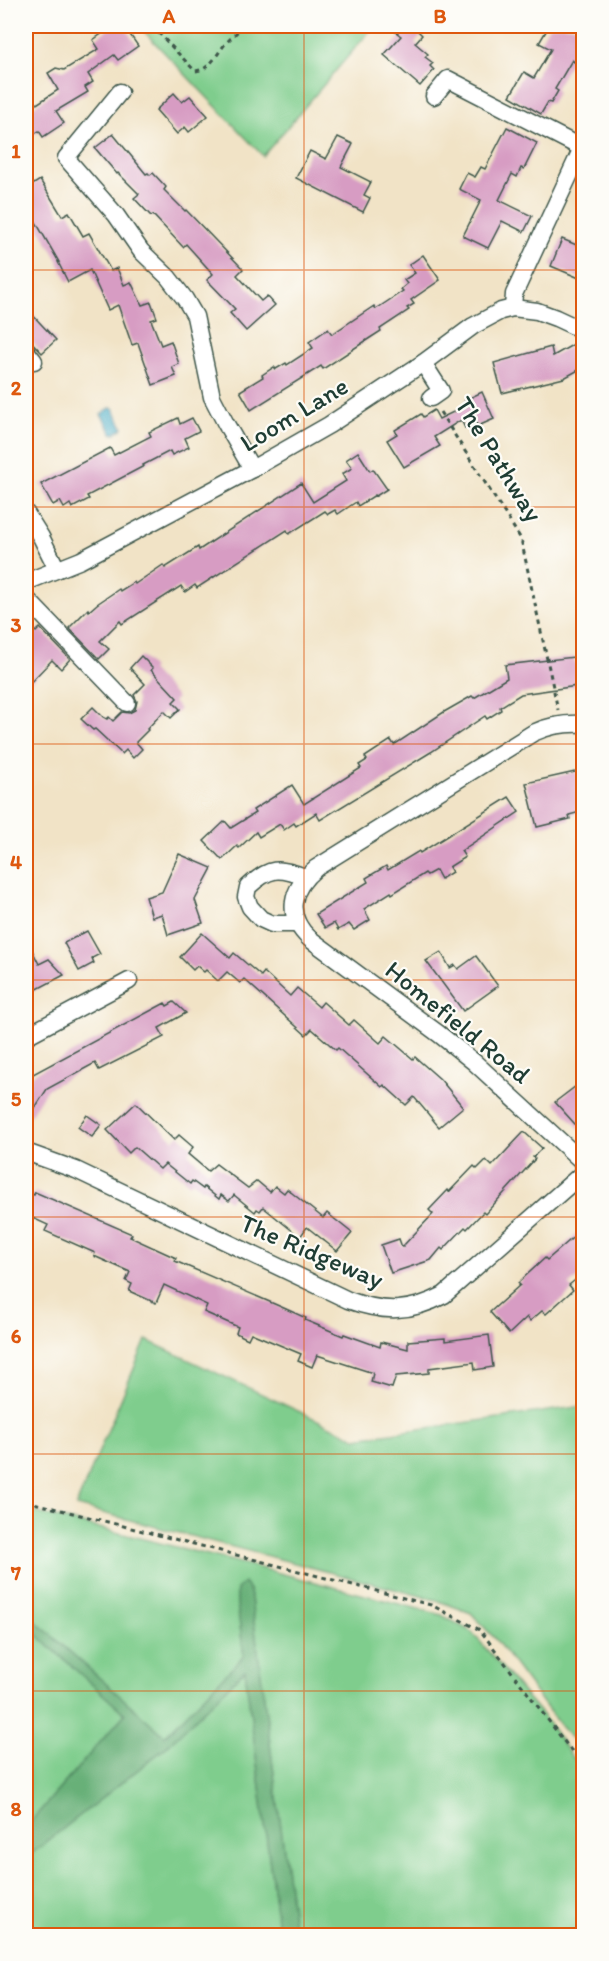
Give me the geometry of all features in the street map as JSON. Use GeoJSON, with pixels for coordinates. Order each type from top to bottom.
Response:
{"type":"FeatureCollection","features":[{"type":"Feature","properties":{"kind":"street"},"geometry":{"type":"LineString","coordinates":[[434,96],[448,78],[583,146],[514,294],[513,308],[537,311],[584,331]]}},
{"type":"Feature","properties":{"kind":"street"},"geometry":{"type":"LineString","coordinates":[[120,92],[66,158],[116,215],[141,251],[168,277],[185,299],[195,316],[212,397],[252,469]]}},
{"type":"Feature","properties":{"kind":"street","name":"Loom Lane"},"geometry":{"type":"LineString","coordinates":[[26,582],[81,560],[252,469],[329,425],[423,363],[473,326],[501,311],[513,308]]}},
{"type":"Feature","properties":{"kind":"street"},"geometry":{"type":"LineString","coordinates":[[423,363],[441,391],[431,398]]}},
{"type":"Feature","properties":{"kind":"street"},"geometry":{"type":"LineString","coordinates":[[26,513],[57,569]]}},
{"type":"Feature","properties":{"kind":"street"},"geometry":{"type":"LineString","coordinates":[[26,598],[127,704]]}},
{"type":"Feature","properties":{"kind":"street"},"geometry":{"type":"LineString","coordinates":[[305,877],[284,869],[274,871],[253,882],[248,887],[246,897],[250,907],[261,919],[272,924],[298,924],[294,914],[297,889],[305,877],[316,868],[533,733],[548,726],[584,724]]}},
{"type":"Feature","properties":{"kind":"street","name":"Homefield Road"},"geometry":{"type":"LineString","coordinates":[[298,924],[310,939],[474,1062],[584,1163]]}},
{"type":"Feature","properties":{"kind":"street"},"geometry":{"type":"LineString","coordinates":[[26,1036],[129,981]]}},
{"type":"Feature","properties":{"kind":"street","name":"The Ridgeway"},"geometry":{"type":"LineString","coordinates":[[26,1152],[76,1170],[348,1300],[367,1307],[385,1310],[426,1304],[444,1295],[584,1172]]}},
{"type":"Feature","properties":{"kind":"path"},"geometry":{"type":"LineString","coordinates":[[152,26],[195,71],[202,71],[208,66],[225,44],[244,26]]}},
{"type":"Feature","properties":{"kind":"path","name":"The Pathway"},"geometry":{"type":"LineString","coordinates":[[431,398],[521,539],[561,724]]}},
{"type":"Feature","properties":{"kind":"path"},"geometry":{"type":"LineString","coordinates":[[26,1501],[431,1605],[480,1630],[556,1731],[584,1763]]}},
{"type":"Feature","properties":{"kind":"green space"},"geometry":{"type":"Polygon","coordinates":[[[139,26],[374,26],[263,156],[139,26]]]}},
{"type":"Feature","properties":{"kind":"green space"},"geometry":{"type":"Polygon","coordinates":[[[146,1340],[356,1438],[583,1406],[583,1751],[561,1727],[496,1640],[471,1613],[436,1600],[76,1506],[146,1340]]]}},
{"type":"Feature","properties":{"kind":"green space"},"geometry":{"type":"Polygon","coordinates":[[[26,1510],[442,1615],[472,1632],[547,1721],[571,1756],[583,1767],[583,1935],[295,1935],[250,1591],[237,1589],[244,1656],[165,1736],[26,1613],[26,1510]]]}},
{"type":"Feature","properties":{"kind":"green space"},"geometry":{"type":"Polygon","coordinates":[[[244,1583],[250,1591],[295,1935],[279,1935],[245,1670],[164,1749],[26,1858],[26,1827],[125,1714],[26,1625],[26,1613],[165,1736],[244,1656],[237,1589],[244,1583]]]}},
{"type":"Feature","properties":{"kind":"green space"},"geometry":{"type":"Polygon","coordinates":[[[26,1625],[125,1714],[26,1827],[26,1625]]]}},
{"type":"Feature","properties":{"kind":"green space"},"geometry":{"type":"Polygon","coordinates":[[[245,1670],[279,1935],[26,1936],[26,1858],[164,1749],[245,1670]]]}},
{"type":"Feature","properties":{"kind":"water"},"geometry":{"type":"Polygon","coordinates":[[[113,408],[123,427],[114,434],[101,414],[113,408]]]}},
{"type":"Feature","properties":{"kind":"building"},"geometry":{"type":"Polygon","coordinates":[[[113,26],[124,26],[138,46],[118,60],[114,55],[88,74],[93,82],[85,87],[88,92],[56,111],[64,123],[43,137],[39,131],[26,139],[26,111],[58,90],[48,73],[56,68],[64,70],[99,49],[93,40],[113,26]]]}},
{"type":"Feature","properties":{"kind":"building"},"geometry":{"type":"Polygon","coordinates":[[[388,26],[423,26],[418,31],[422,35],[415,43],[428,54],[425,57],[433,63],[430,66],[434,70],[420,86],[384,55],[401,36],[388,26]]]}},
{"type":"Feature","properties":{"kind":"building"},"geometry":{"type":"Polygon","coordinates":[[[549,26],[584,26],[584,44],[555,89],[558,91],[551,103],[548,102],[541,114],[510,96],[524,72],[534,78],[551,49],[539,43],[549,26]]]}},
{"type":"Feature","properties":{"kind":"building"},"geometry":{"type":"Polygon","coordinates":[[[174,93],[182,102],[190,96],[208,116],[189,132],[185,127],[177,134],[156,110],[174,93]]]}},
{"type":"Feature","properties":{"kind":"building"},"geometry":{"type":"Polygon","coordinates":[[[507,127],[537,143],[524,169],[521,168],[517,177],[512,174],[499,200],[532,216],[524,232],[502,221],[488,248],[463,236],[481,200],[459,189],[467,173],[475,177],[481,167],[485,169],[507,127]]]}},
{"type":"Feature","properties":{"kind":"building"},"geometry":{"type":"Polygon","coordinates":[[[113,134],[146,174],[153,173],[166,187],[164,190],[243,269],[237,275],[261,301],[267,296],[275,305],[246,331],[230,313],[235,309],[207,280],[213,274],[186,244],[183,247],[134,198],[139,194],[117,174],[95,148],[113,134]]]}},
{"type":"Feature","properties":{"kind":"building"},"geometry":{"type":"Polygon","coordinates":[[[338,137],[353,144],[341,167],[371,182],[364,195],[370,198],[363,212],[296,178],[310,151],[326,159],[338,137]]]}},
{"type":"Feature","properties":{"kind":"building"},"geometry":{"type":"Polygon","coordinates":[[[40,180],[62,216],[69,212],[83,236],[89,233],[111,271],[117,268],[124,285],[131,282],[142,305],[151,302],[157,318],[151,320],[161,345],[171,341],[179,364],[172,367],[176,376],[153,385],[138,343],[132,345],[118,305],[108,310],[90,270],[68,282],[26,205],[26,189],[40,180]]]}},
{"type":"Feature","properties":{"kind":"building"},"geometry":{"type":"Polygon","coordinates":[[[562,239],[584,248],[584,280],[551,266],[562,239]]]}},
{"type":"Feature","properties":{"kind":"building"},"geometry":{"type":"Polygon","coordinates":[[[423,255],[440,280],[411,300],[414,304],[407,308],[409,310],[323,369],[321,366],[251,410],[240,391],[263,377],[262,375],[274,367],[276,369],[286,363],[287,365],[313,348],[309,342],[328,329],[332,334],[374,306],[376,309],[403,291],[401,289],[407,284],[404,280],[415,273],[409,265],[423,255]]]}},
{"type":"Feature","properties":{"kind":"building"},"geometry":{"type":"Polygon","coordinates":[[[26,308],[56,340],[42,353],[26,336],[26,308]]]}},
{"type":"Feature","properties":{"kind":"building"},"geometry":{"type":"Polygon","coordinates":[[[574,344],[584,362],[584,367],[564,378],[502,393],[494,363],[551,347],[553,356],[574,344]]]}},
{"type":"Feature","properties":{"kind":"building"},"geometry":{"type":"Polygon","coordinates":[[[482,392],[494,419],[478,426],[476,423],[465,428],[461,420],[434,437],[440,446],[404,467],[387,440],[397,434],[395,430],[421,414],[423,417],[434,410],[439,419],[468,405],[465,400],[482,392]]]}},
{"type":"Feature","properties":{"kind":"building"},"geometry":{"type":"Polygon","coordinates":[[[178,418],[180,424],[192,418],[199,431],[185,438],[189,447],[172,455],[170,451],[143,465],[87,496],[89,499],[72,508],[70,504],[64,508],[60,501],[53,505],[41,484],[110,448],[114,455],[151,436],[149,432],[178,418]]]}},
{"type":"Feature","properties":{"kind":"building"},"geometry":{"type":"Polygon","coordinates":[[[358,452],[370,471],[373,469],[387,489],[358,506],[356,502],[338,514],[335,510],[328,514],[325,511],[289,534],[287,530],[197,588],[195,585],[185,592],[181,586],[122,624],[120,621],[100,641],[109,649],[99,659],[69,628],[88,609],[89,611],[119,589],[120,591],[134,582],[135,584],[163,565],[165,568],[198,547],[199,550],[301,483],[313,502],[346,481],[342,474],[352,468],[346,460],[358,452]]]}},
{"type":"Feature","properties":{"kind":"building"},"geometry":{"type":"Polygon","coordinates":[[[40,628],[70,659],[61,669],[52,660],[26,687],[26,638],[34,630],[36,632],[40,628]]]}},
{"type":"Feature","properties":{"kind":"building"},"geometry":{"type":"Polygon","coordinates":[[[141,656],[177,698],[173,702],[180,709],[171,718],[164,711],[136,742],[142,749],[133,758],[126,750],[122,754],[81,719],[93,707],[103,717],[107,719],[109,717],[113,721],[122,712],[129,713],[135,710],[137,701],[134,695],[145,684],[130,668],[141,656]]]}},
{"type":"Feature","properties":{"kind":"building"},"geometry":{"type":"Polygon","coordinates":[[[574,657],[575,663],[584,662],[584,685],[521,694],[500,707],[501,710],[487,719],[485,716],[320,820],[316,813],[296,826],[294,823],[284,830],[280,824],[259,837],[256,832],[222,860],[204,841],[225,821],[231,828],[255,813],[253,810],[292,785],[304,804],[361,768],[359,765],[367,760],[365,757],[391,740],[394,745],[444,712],[472,696],[474,698],[507,678],[505,665],[574,657]]]}},
{"type":"Feature","properties":{"kind":"building"},"geometry":{"type":"Polygon","coordinates":[[[584,770],[584,811],[569,815],[570,819],[537,827],[526,783],[584,770]]]}},
{"type":"Feature","properties":{"kind":"building"},"geometry":{"type":"Polygon","coordinates":[[[509,797],[519,812],[461,851],[465,857],[449,867],[452,872],[441,879],[436,870],[427,875],[425,873],[392,894],[391,892],[364,909],[370,920],[354,930],[349,924],[338,930],[334,923],[325,928],[316,914],[368,882],[366,878],[386,866],[388,870],[419,851],[420,853],[509,797]]]}},
{"type":"Feature","properties":{"kind":"building"},"geometry":{"type":"Polygon","coordinates":[[[179,854],[212,868],[195,900],[203,923],[168,935],[162,914],[152,917],[146,897],[162,892],[179,854]]]}},
{"type":"Feature","properties":{"kind":"building"},"geometry":{"type":"Polygon","coordinates":[[[87,931],[100,954],[92,958],[94,963],[79,971],[64,943],[87,931]]]}},
{"type":"Feature","properties":{"kind":"building"},"geometry":{"type":"Polygon","coordinates":[[[202,933],[230,958],[234,953],[261,976],[264,972],[290,996],[297,988],[319,1007],[323,1002],[349,1025],[354,1020],[380,1043],[386,1036],[440,1079],[463,1107],[439,1127],[414,1097],[406,1105],[312,1029],[306,1035],[244,979],[240,983],[227,972],[218,981],[206,970],[204,972],[197,966],[193,970],[180,957],[202,933]]]}},
{"type":"Feature","properties":{"kind":"building"},"geometry":{"type":"Polygon","coordinates":[[[26,938],[39,964],[49,959],[64,975],[26,995],[26,938]]]}},
{"type":"Feature","properties":{"kind":"building"},"geometry":{"type":"Polygon","coordinates":[[[441,952],[450,968],[455,965],[458,969],[476,956],[498,986],[463,1011],[426,961],[441,952]]]}},
{"type":"Feature","properties":{"kind":"building"},"geometry":{"type":"Polygon","coordinates":[[[174,1002],[186,1013],[159,1028],[164,1037],[99,1070],[95,1063],[47,1089],[26,1122],[26,1085],[33,1074],[165,1003],[167,1006],[174,1002]]]}},
{"type":"Feature","properties":{"kind":"building"},"geometry":{"type":"Polygon","coordinates":[[[584,1080],[584,1134],[555,1102],[584,1080]]]}},
{"type":"Feature","properties":{"kind":"building"},"geometry":{"type":"Polygon","coordinates":[[[136,1103],[174,1140],[179,1135],[193,1147],[188,1154],[208,1171],[216,1164],[248,1188],[257,1181],[270,1192],[275,1186],[284,1193],[287,1189],[323,1218],[327,1213],[352,1233],[337,1251],[307,1227],[300,1237],[263,1207],[260,1211],[257,1209],[255,1212],[234,1195],[229,1201],[221,1195],[219,1199],[204,1187],[203,1189],[192,1181],[190,1184],[165,1164],[160,1169],[135,1147],[129,1153],[107,1130],[136,1103]]]}},
{"type":"Feature","properties":{"kind":"building"},"geometry":{"type":"Polygon","coordinates":[[[87,1115],[101,1125],[92,1137],[78,1127],[87,1115]]]}},
{"type":"Feature","properties":{"kind":"building"},"geometry":{"type":"Polygon","coordinates":[[[524,1132],[542,1148],[533,1157],[535,1159],[485,1214],[483,1212],[467,1229],[465,1227],[431,1260],[391,1273],[381,1245],[399,1239],[402,1247],[433,1214],[429,1210],[448,1190],[449,1192],[474,1166],[477,1169],[486,1160],[492,1166],[524,1132]]]}},
{"type":"Feature","properties":{"kind":"building"},"geometry":{"type":"Polygon","coordinates":[[[26,1192],[34,1195],[35,1192],[132,1234],[130,1237],[176,1258],[175,1261],[343,1336],[344,1334],[380,1347],[381,1342],[408,1349],[408,1341],[445,1338],[445,1341],[489,1335],[493,1367],[475,1370],[474,1362],[429,1368],[429,1373],[396,1376],[392,1388],[371,1382],[373,1373],[317,1355],[312,1367],[298,1361],[301,1354],[251,1333],[248,1339],[236,1333],[238,1327],[204,1312],[207,1305],[164,1285],[156,1303],[129,1291],[132,1284],[126,1281],[130,1272],[94,1256],[95,1253],[45,1231],[48,1225],[26,1215],[26,1192]]]}},
{"type":"Feature","properties":{"kind":"building"},"geometry":{"type":"Polygon","coordinates":[[[584,1228],[584,1273],[569,1285],[573,1290],[546,1314],[542,1311],[530,1321],[527,1317],[509,1334],[490,1312],[545,1258],[547,1260],[584,1228]]]}}]}
